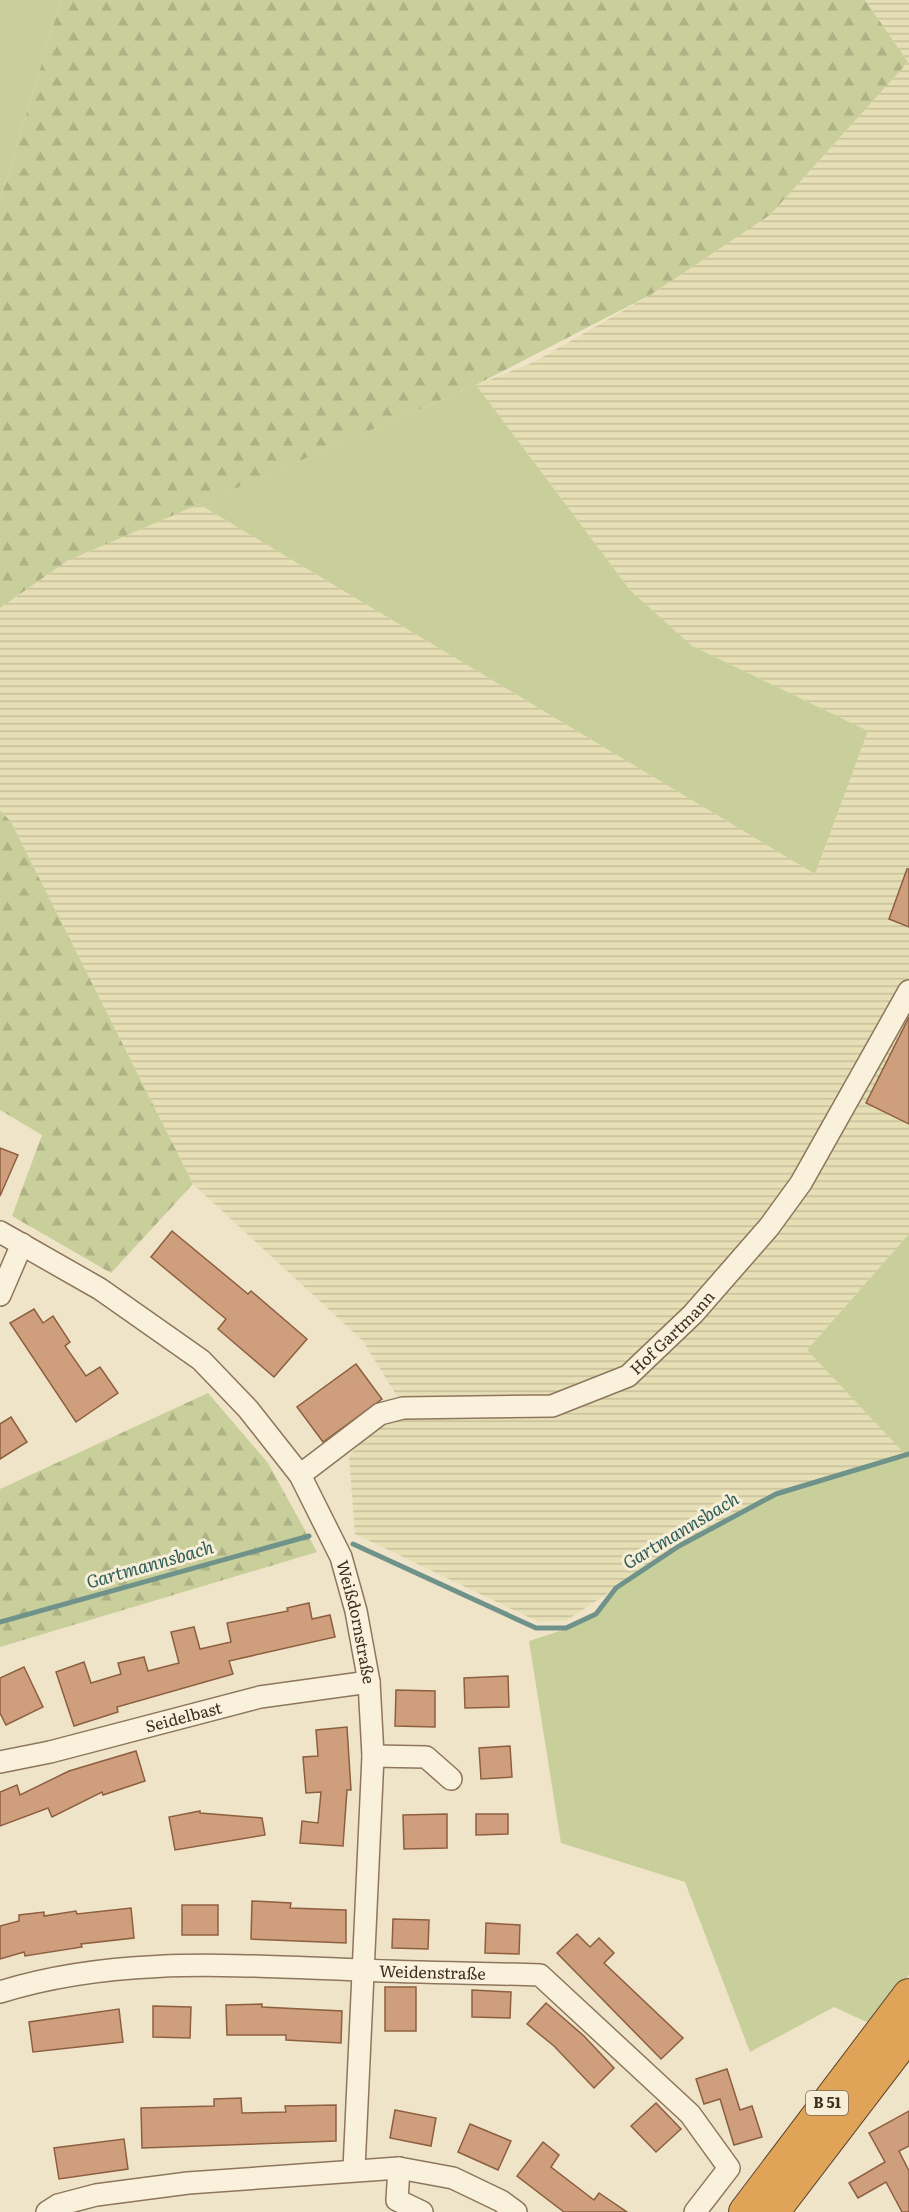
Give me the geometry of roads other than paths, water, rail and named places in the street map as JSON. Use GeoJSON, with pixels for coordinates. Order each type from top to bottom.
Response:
{"type":"FeatureCollection","features":[{"type":"Feature","properties":{"kind":"highway","name":"B 51"},"geometry":{"type":"LineString","coordinates":[[745,2212],[909,1995]]}},
{"type":"Feature","properties":{"kind":"highway","name":"B 51"},"geometry":{"type":"LineString","coordinates":[[773,2212],[909,2034]]}},
{"type":"Feature","properties":{"kind":"street","name":"Hof Gartmann"},"geometry":{"type":"LineString","coordinates":[[300,1475],[380,1414],[403,1408],[552,1406],[628,1376],[693,1314],[769,1227],[801,1183],[909,991]]}},
{"type":"Feature","properties":{"kind":"street","name":"Weißdornstraße"},"geometry":{"type":"LineString","coordinates":[[0,1232],[100,1289],[201,1360],[248,1409],[300,1475],[341,1557],[356,1611],[369,1682],[373,1756],[354,2169]]}},
{"type":"Feature","properties":{"kind":"street"},"geometry":{"type":"LineString","coordinates":[[0,1295],[22,1244]]}},
{"type":"Feature","properties":{"kind":"street","name":"Seidelbast"},"geometry":{"type":"LineString","coordinates":[[0,1762],[51,1752],[260,1697],[369,1682]]}},
{"type":"Feature","properties":{"kind":"street"},"geometry":{"type":"LineString","coordinates":[[373,1756],[426,1756],[451,1779]]}},
{"type":"Feature","properties":{"kind":"street","name":"Weidenstraße"},"geometry":{"type":"LineString","coordinates":[[0,1992],[41,1981],[133,1967],[228,1965],[540,1974],[690,2114],[729,2168],[695,2212]]}},
{"type":"Feature","properties":{"kind":"street"},"geometry":{"type":"LineString","coordinates":[[399,2168],[397,2200],[422,2212]]}},
{"type":"Feature","properties":{"kind":"street"},"geometry":{"type":"LineString","coordinates":[[47,2212],[58,2205],[96,2195],[188,2183],[354,2169],[399,2168],[453,2178],[501,2201],[516,2212]]}},
{"type":"Feature","properties":{"kind":"waterway","name":"Gartmannsbach"},"geometry":{"type":"LineString","coordinates":[[353,1544],[536,1628],[566,1628],[596,1614],[616,1588],[679,1546],[776,1494],[909,1454]]}},
{"type":"Feature","properties":{"kind":"waterway","name":"Gartmannsbach"},"geometry":{"type":"LineString","coordinates":[[0,1622],[309,1536]]}}]}
